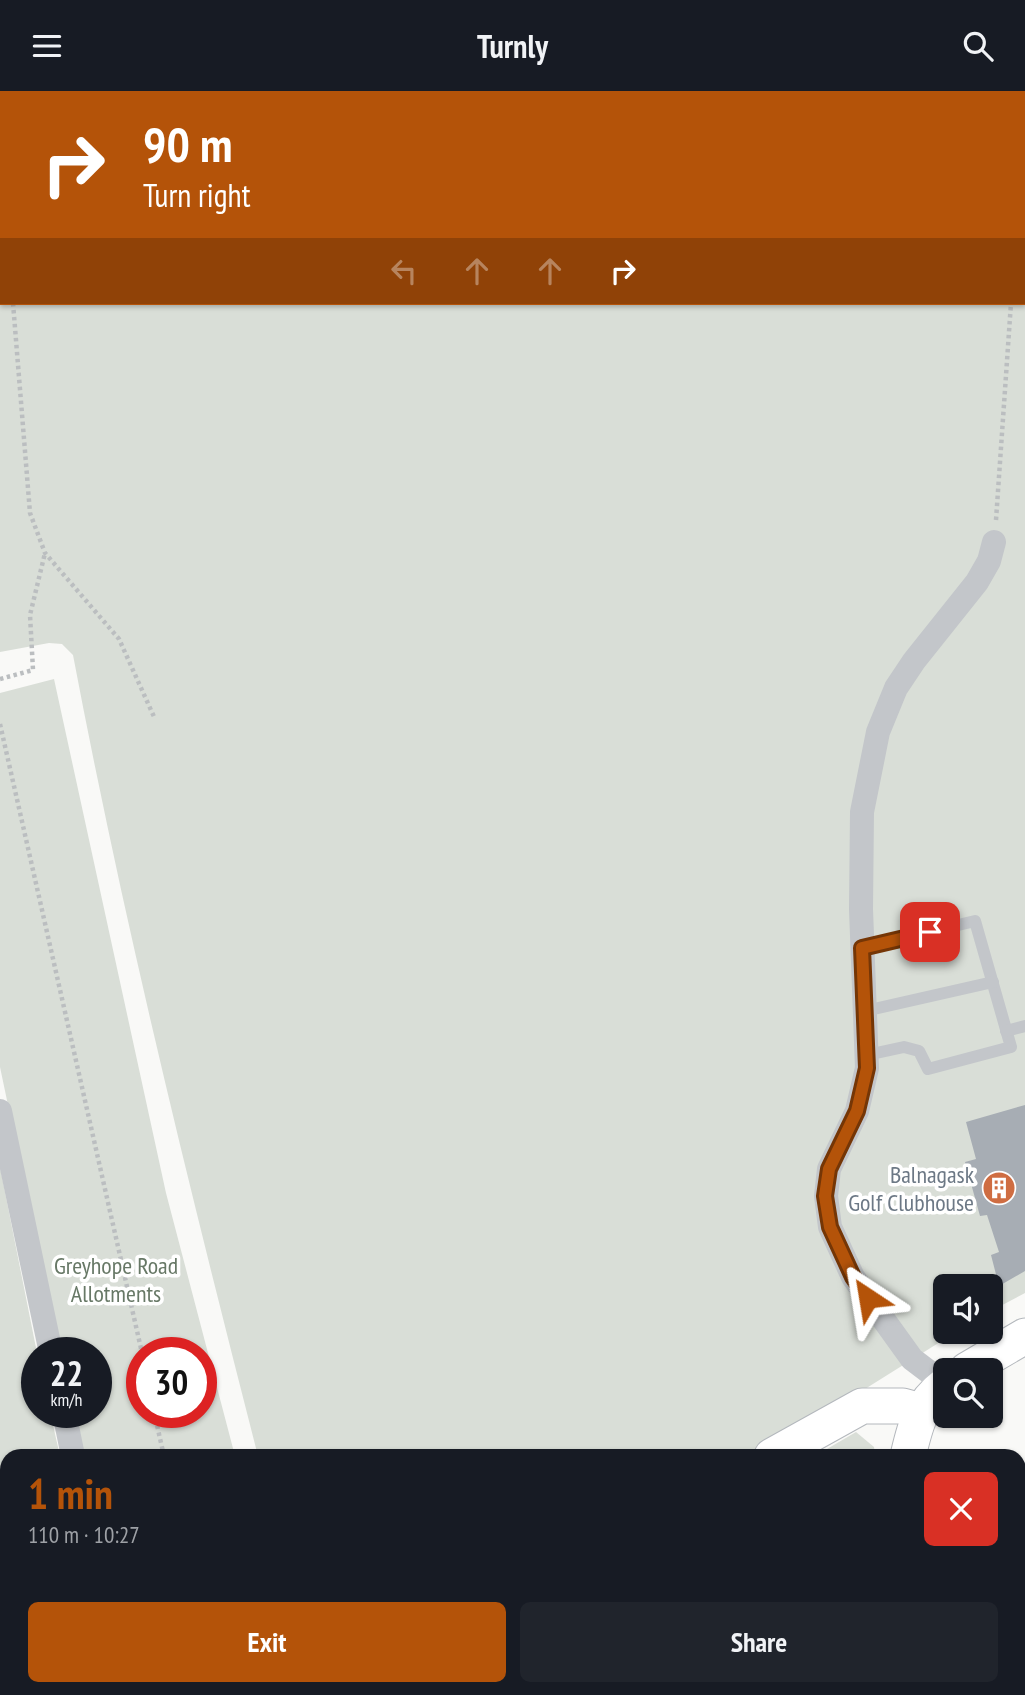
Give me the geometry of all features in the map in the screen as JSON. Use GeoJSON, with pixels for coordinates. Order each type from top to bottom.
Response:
{"type":"FeatureCollection","features":[{"type":"Feature","properties":{"kind":"street"},"geometry":{"type":"LineString","coordinates":[[933,1376],[912,1359],[853,1277],[830,1227],[825,1196],[829,1169],[857,1111],[867,1068],[862,948],[862,812],[878,732],[896,688],[977,582],[989,561],[994,542]]}},
{"type":"Feature","properties":{"kind":"street"},"geometry":{"type":"LineString","coordinates":[[0,1111],[48,1337]]}},
{"type":"Feature","properties":{"kind":"street"},"geometry":{"type":"LineString","coordinates":[[987,1358],[1025,1336]]}},
{"type":"Feature","properties":{"kind":"street"},"geometry":{"type":"LineString","coordinates":[[910,1449],[921,1411],[933,1394]]}},
{"type":"Feature","properties":{"kind":"street"},"geometry":{"type":"LineString","coordinates":[[785,1449],[862,1406],[903,1406],[921,1411]]}},
{"type":"Feature","properties":{"kind":"street"},"geometry":{"type":"LineString","coordinates":[[68,1428],[72,1449]]}},
{"type":"Feature","properties":{"kind":"lane"},"geometry":{"type":"LineString","coordinates":[[862,948],[975,921],[1011,1047],[928,1069],[919,1051],[904,1047],[867,1055]]}},
{"type":"Feature","properties":{"kind":"lane"},"geometry":{"type":"LineString","coordinates":[[865,1011],[993,982]]}},
{"type":"Feature","properties":{"kind":"lane"},"geometry":{"type":"LineString","coordinates":[[1006,1031],[1025,1026]]}},
{"type":"Feature","properties":{"kind":"path"},"geometry":{"type":"LineString","coordinates":[[13,305],[30,513],[45,553],[119,639],[155,719]]}},
{"type":"Feature","properties":{"kind":"path"},"geometry":{"type":"LineString","coordinates":[[994,542],[1010,305]]}},
{"type":"Feature","properties":{"kind":"path"},"geometry":{"type":"LineString","coordinates":[[0,679],[33,670],[30,615],[45,553]]}},
{"type":"Feature","properties":{"kind":"path"},"geometry":{"type":"LineString","coordinates":[[0,725],[138,1337]]}},
{"type":"Feature","properties":{"kind":"path"},"geometry":{"type":"LineString","coordinates":[[158,1428],[162,1449]]}},
{"type":"Feature","properties":{"kind":"green space"},"geometry":{"type":"Polygon","coordinates":[[[0,305],[1025,305],[1025,1293],[1003,1305],[1003,1274],[933,1274],[933,1344],[937,1344],[849,1399],[757,1449],[256,1449],[159,1057],[73,655],[62,644],[49,643],[0,652],[0,305]]]}},
{"type":"Feature","properties":{"kind":"green space","name":"Greyhope Road Allotments"},"geometry":{"type":"Polygon","coordinates":[[[54,679],[166,1193],[204,1337],[126,1337],[126,1428],[217,1428],[217,1387],[233,1449],[81,1449],[76,1428],[112,1428],[112,1337],[57,1337],[0,1067],[0,693],[54,679]]]}},
{"type":"Feature","properties":{"kind":"green space"},"geometry":{"type":"Polygon","coordinates":[[[0,1167],[34,1337],[21,1337],[21,1428],[54,1428],[58,1449],[0,1449],[0,1167]]]}},
{"type":"Feature","properties":{"kind":"green space"},"geometry":{"type":"Polygon","coordinates":[[[856,1432],[874,1449],[827,1449],[856,1432]]]}},
{"type":"Feature","properties":{"kind":"building","name":"Balnagask Golf Clubhouse"},"geometry":{"type":"Polygon","coordinates":[[[1025,1105],[1025,1271],[1003,1284],[1003,1274],[996,1274],[991,1255],[999,1252],[987,1215],[980,1216],[965,1162],[976,1159],[966,1122],[1025,1105]]]}},
{"type":"Feature","properties":{"kind":"place","name":"Balnagask Golf Clubhouse"},"geometry":{"type":"Point","coordinates":[999,1188]}},
{"type":"Feature","properties":{"kind":"route"},"geometry":{"type":"LineString","coordinates":[[868,1298],[853,1277],[830,1227],[825,1196],[829,1169],[857,1111],[867,1068],[862,948],[930,932]]}}]}
